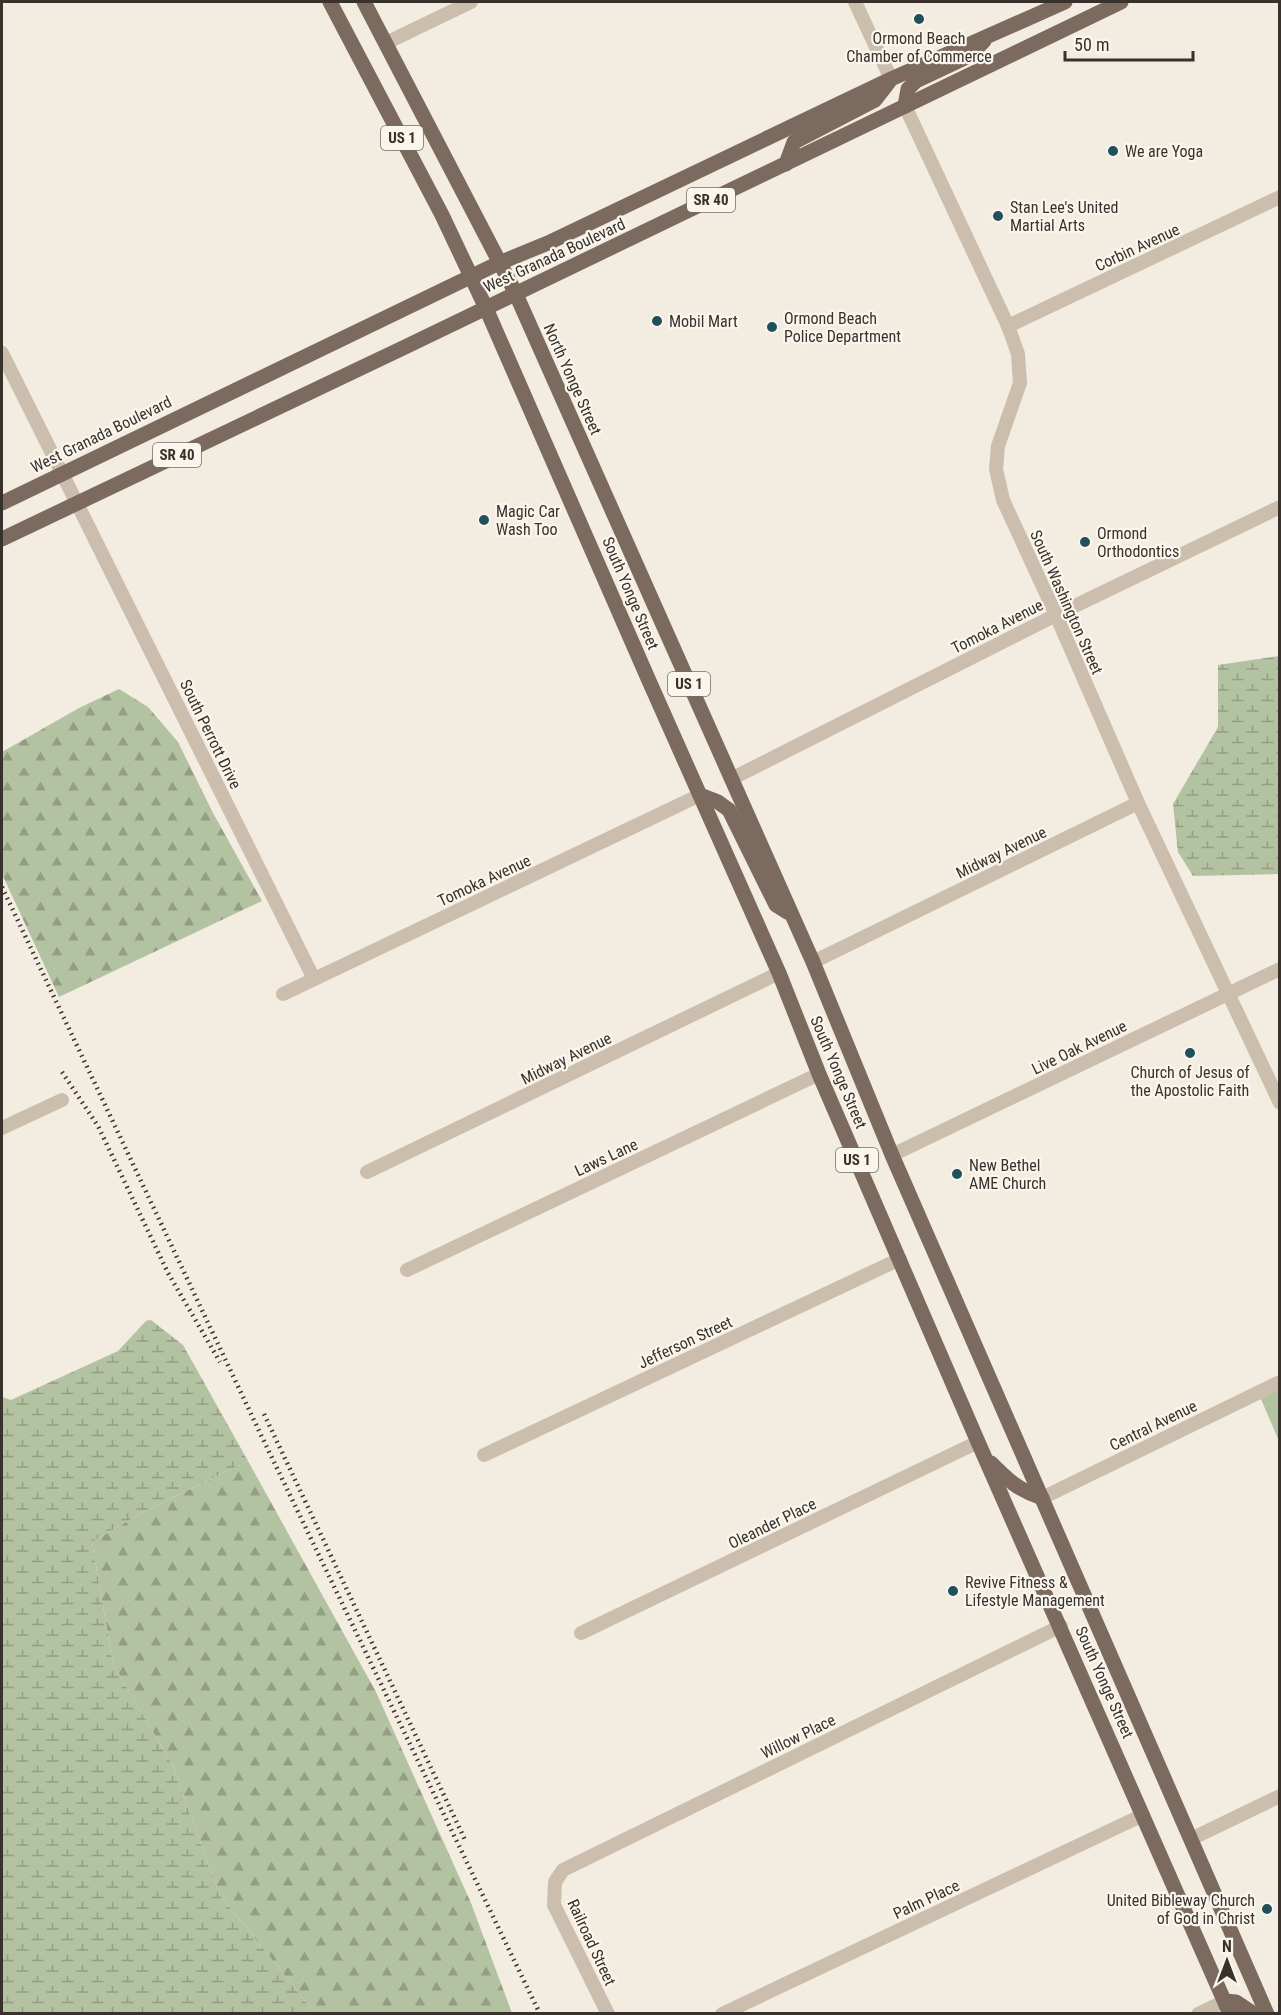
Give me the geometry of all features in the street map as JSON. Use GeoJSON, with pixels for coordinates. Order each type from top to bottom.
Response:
{"type":"FeatureCollection","features":[{"type":"Feature","properties":{"kind":"main road","name":"US 1"},"geometry":{"type":"LineString","coordinates":[[330,2],[434,198],[471,276]]}},
{"type":"Feature","properties":{"kind":"main road","name":"North Yonge Street"},"geometry":{"type":"LineString","coordinates":[[364,2],[515,292],[731,779]]}},
{"type":"Feature","properties":{"kind":"main road","name":"West Granada Boulevard"},"geometry":{"type":"LineString","coordinates":[[2,503],[471,276],[548,243],[891,79],[1065,2]]}},
{"type":"Feature","properties":{"kind":"main road","name":"West Granada Boulevard"},"geometry":{"type":"LineString","coordinates":[[2,539],[485,306],[607,251],[1121,2]]}},
{"type":"Feature","properties":{"kind":"main road"},"geometry":{"type":"LineString","coordinates":[[904,106],[908,89],[916,81],[969,56],[989,36]]}},
{"type":"Feature","properties":{"kind":"main road"},"geometry":{"type":"LineString","coordinates":[[786,164],[794,142],[875,100],[891,79]]}},
{"type":"Feature","properties":{"kind":"main road","name":"South Yonge Street"},"geometry":{"type":"LineString","coordinates":[[471,276],[779,973],[819,1074],[984,1456],[1228,2007]]}},
{"type":"Feature","properties":{"kind":"main road","name":"South Yonge Street"},"geometry":{"type":"LineString","coordinates":[[731,779],[813,962],[892,1155],[1267,2013]]}},
{"type":"Feature","properties":{"kind":"main road"},"geometry":{"type":"LineString","coordinates":[[700,795],[717,801],[729,810],[776,905],[792,915]]}},
{"type":"Feature","properties":{"kind":"main road"},"geometry":{"type":"LineString","coordinates":[[984,1456],[1014,1486],[1042,1498]]}},
{"type":"Feature","properties":{"kind":"main road"},"geometry":{"type":"LineString","coordinates":[[1228,2007],[1236,2002],[1254,2013]]}},
{"type":"Feature","properties":{"kind":"street"},"geometry":{"type":"LineString","coordinates":[[386,43],[455,5],[471,2]]}},
{"type":"Feature","properties":{"kind":"street"},"geometry":{"type":"LineString","coordinates":[[855,2],[891,79]]}},
{"type":"Feature","properties":{"kind":"street","name":"South Washington Street"},"geometry":{"type":"LineString","coordinates":[[904,106],[1008,326],[1018,354],[1020,383],[998,446],[996,469],[1003,500],[1138,803],[1280,1103]]}},
{"type":"Feature","properties":{"kind":"street","name":"Corbin Avenue"},"geometry":{"type":"LineString","coordinates":[[1008,326],[1280,197]]}},
{"type":"Feature","properties":{"kind":"street","name":"South Perrott Drive"},"geometry":{"type":"LineString","coordinates":[[2,353],[314,979]]}},
{"type":"Feature","properties":{"kind":"street","name":"Tomoka Avenue"},"geometry":{"type":"LineString","coordinates":[[731,779],[1056,615],[1280,507]]}},
{"type":"Feature","properties":{"kind":"street","name":"Tomoka Avenue"},"geometry":{"type":"LineString","coordinates":[[283,994],[700,795]]}},
{"type":"Feature","properties":{"kind":"street","name":"Midway Avenue"},"geometry":{"type":"LineString","coordinates":[[813,962],[1138,803]]}},
{"type":"Feature","properties":{"kind":"street","name":"Live Oak Avenue"},"geometry":{"type":"LineString","coordinates":[[892,1155],[1280,969]]}},
{"type":"Feature","properties":{"kind":"street","name":"Midway Avenue"},"geometry":{"type":"LineString","coordinates":[[367,1172],[779,973]]}},
{"type":"Feature","properties":{"kind":"street","name":"Laws Lane"},"geometry":{"type":"LineString","coordinates":[[407,1270],[819,1074]]}},
{"type":"Feature","properties":{"kind":"street"},"geometry":{"type":"LineString","coordinates":[[2,1128],[62,1100]]}},
{"type":"Feature","properties":{"kind":"street","name":"Jefferson Street"},"geometry":{"type":"LineString","coordinates":[[484,1455],[900,1259]]}},
{"type":"Feature","properties":{"kind":"street","name":"Central Avenue"},"geometry":{"type":"LineString","coordinates":[[1042,1498],[1280,1382]]}},
{"type":"Feature","properties":{"kind":"street","name":"Oleander Place"},"geometry":{"type":"LineString","coordinates":[[581,1633],[978,1442]]}},
{"type":"Feature","properties":{"kind":"street","name":"Willow Place"},"geometry":{"type":"LineString","coordinates":[[555,1882],[563,1870],[1061,1626]]}},
{"type":"Feature","properties":{"kind":"street"},"geometry":{"type":"LineString","coordinates":[[1191,1839],[1280,1796]]}},
{"type":"Feature","properties":{"kind":"street","name":"Palm Place"},"geometry":{"type":"LineString","coordinates":[[722,2013],[1143,1815]]}},
{"type":"Feature","properties":{"kind":"street","name":"Railroad Street"},"geometry":{"type":"LineString","coordinates":[[555,1882],[554,1905],[608,2013]]}},
{"type":"Feature","properties":{"kind":"street"},"geometry":{"type":"LineString","coordinates":[[1198,2013],[1228,2007]]}},
{"type":"Feature","properties":{"kind":"green space"},"geometry":{"type":"Polygon","coordinates":[[[1279,656],[1279,874],[1193,876],[1178,852],[1173,804],[1218,727],[1218,665],[1279,656]]]}},
{"type":"Feature","properties":{"kind":"green space"},"geometry":{"type":"Polygon","coordinates":[[[119,689],[148,707],[178,742],[213,813],[262,901],[59,997],[2,874],[2,752],[79,708],[119,689]]]}},
{"type":"Feature","properties":{"kind":"green space"},"geometry":{"type":"Polygon","coordinates":[[[151,1320],[183,1345],[248,1461],[143,1512],[92,1542],[113,1664],[173,1766],[219,1894],[315,2013],[2,2013],[2,1397],[11,1400],[118,1351],[146,1321],[151,1320]]]}},
{"type":"Feature","properties":{"kind":"green space"},"geometry":{"type":"Polygon","coordinates":[[[1279,1382],[1279,1441],[1258,1392],[1279,1382]]]}},
{"type":"Feature","properties":{"kind":"green space"},"geometry":{"type":"Polygon","coordinates":[[[248,1461],[376,1692],[471,1903],[512,2013],[315,2013],[219,1894],[173,1766],[113,1664],[92,1542],[143,1512],[248,1461]]]}},
{"type":"Feature","properties":{"kind":"railway"},"geometry":{"type":"LineString","coordinates":[[2,887],[261,1435],[540,2014]]}},
{"type":"Feature","properties":{"kind":"railway"},"geometry":{"type":"LineString","coordinates":[[62,1072],[98,1126],[168,1273],[220,1362]]}},
{"type":"Feature","properties":{"kind":"railway"},"geometry":{"type":"LineString","coordinates":[[264,1414],[466,1842]]}},
{"type":"Feature","properties":{"kind":"place","name":"Ormond Beach Chamber of Commerce"},"geometry":{"type":"Point","coordinates":[919,19]}},
{"type":"Feature","properties":{"kind":"place","name":"We are Yoga"},"geometry":{"type":"Point","coordinates":[1113,151]}},
{"type":"Feature","properties":{"kind":"place","name":"Stan Lee's United Martial Arts"},"geometry":{"type":"Point","coordinates":[998,216]}},
{"type":"Feature","properties":{"kind":"place","name":"Mobil Mart"},"geometry":{"type":"Point","coordinates":[657,321]}},
{"type":"Feature","properties":{"kind":"place","name":"Ormond Beach Police Department"},"geometry":{"type":"Point","coordinates":[772,327]}},
{"type":"Feature","properties":{"kind":"place","name":"Magic Car Wash Too"},"geometry":{"type":"Point","coordinates":[484,520]}},
{"type":"Feature","properties":{"kind":"place","name":"Ormond Orthodontics"},"geometry":{"type":"Point","coordinates":[1085,542]}},
{"type":"Feature","properties":{"kind":"place","name":"Church of Jesus of the Apostolic Faith"},"geometry":{"type":"Point","coordinates":[1190,1053]}},
{"type":"Feature","properties":{"kind":"place","name":"New Bethel AME Church"},"geometry":{"type":"Point","coordinates":[957,1174]}},
{"type":"Feature","properties":{"kind":"place","name":"Revive Fitness & Lifestyle Management"},"geometry":{"type":"Point","coordinates":[953,1591]}},
{"type":"Feature","properties":{"kind":"place","name":"United Bibleway Church of God in Christ"},"geometry":{"type":"Point","coordinates":[1267,1909]}}]}
